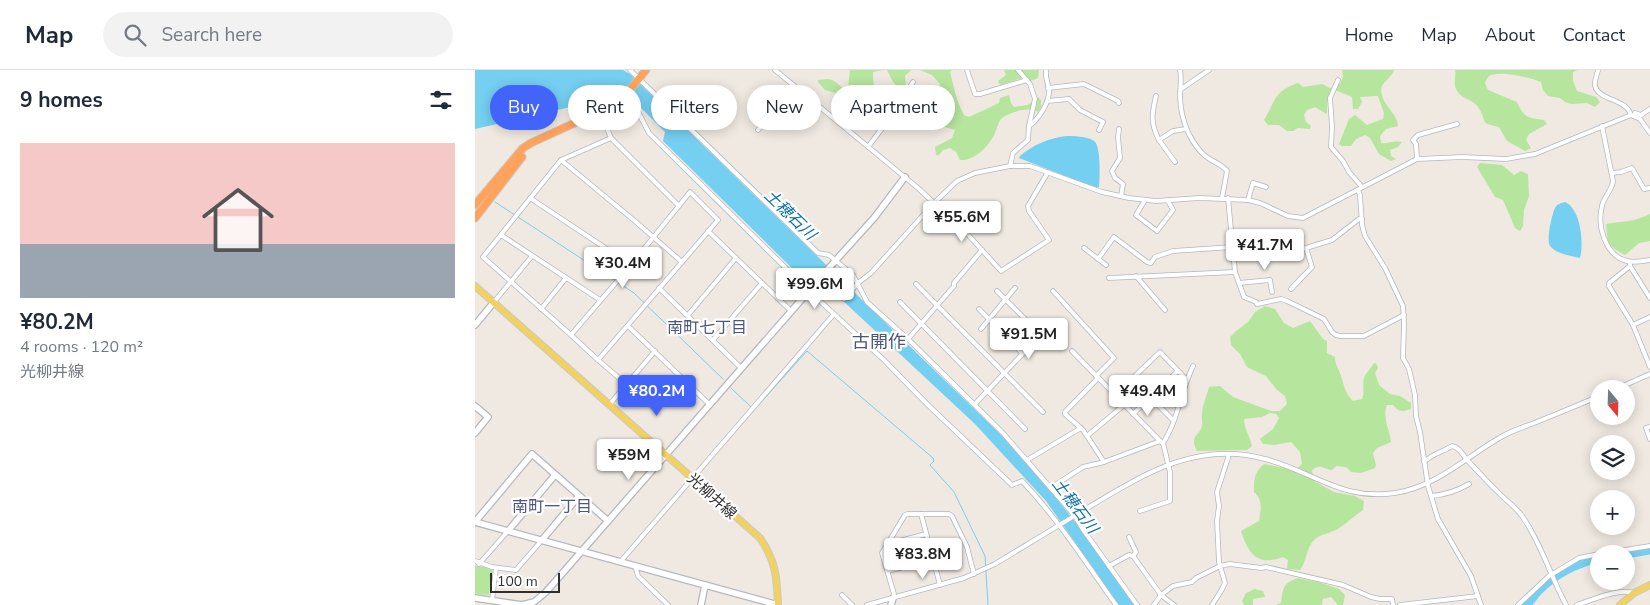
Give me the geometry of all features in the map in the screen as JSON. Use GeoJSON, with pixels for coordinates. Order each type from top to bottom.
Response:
{"type":"FeatureCollection","features":[{"type":"Feature","properties":{"kind":"highway"},"geometry":{"type":"LineString","coordinates":[[634,85],[646,70]]}},
{"type":"Feature","properties":{"kind":"highway"},"geometry":{"type":"LineString","coordinates":[[475,205],[523,148],[531,142],[568,127]]}},
{"type":"Feature","properties":{"kind":"highway"},"geometry":{"type":"LineString","coordinates":[[475,218],[526,152],[543,138]]}},
{"type":"Feature","properties":{"kind":"main road","name":"光柳井線"},"geometry":{"type":"LineString","coordinates":[[475,286],[760,538],[773,561],[779,605]]}},
{"type":"Feature","properties":{"kind":"main road"},"geometry":{"type":"LineString","coordinates":[[1621,605],[1633,593],[1650,585]]}},
{"type":"Feature","properties":{"kind":"street"},"geometry":{"type":"LineString","coordinates":[[775,70],[792,85]]}},
{"type":"Feature","properties":{"kind":"street"},"geometry":{"type":"LineString","coordinates":[[967,70],[975,94],[1027,80]]}},
{"type":"Feature","properties":{"kind":"street"},"geometry":{"type":"LineString","coordinates":[[1010,166],[1013,154],[1029,140],[1029,126],[1035,99],[1032,87],[1018,70]]}},
{"type":"Feature","properties":{"kind":"street"},"geometry":{"type":"LineString","coordinates":[[1029,126],[1040,114],[1047,101],[1046,70]]}},
{"type":"Feature","properties":{"kind":"street"},"geometry":{"type":"LineString","coordinates":[[1180,70],[1182,80],[1181,107],[1186,129],[1202,153],[1227,171],[1222,198]]}},
{"type":"Feature","properties":{"kind":"street"},"geometry":{"type":"LineString","coordinates":[[1181,89],[1209,70]]}},
{"type":"Feature","properties":{"kind":"street"},"geometry":{"type":"LineString","coordinates":[[1598,70],[1596,88],[1602,94],[1621,103],[1640,119],[1650,133]]}},
{"type":"Feature","properties":{"kind":"street"},"geometry":{"type":"LineString","coordinates":[[632,71],[818,253],[829,255],[853,275],[867,302],[975,404],[1052,488],[1137,605]]}},
{"type":"Feature","properties":{"kind":"street"},"geometry":{"type":"LineString","coordinates":[[1338,80],[1330,98],[1331,147],[1343,161],[1360,189],[1365,236],[1385,268],[1401,301],[1403,315],[1403,358],[1409,369],[1415,395],[1416,416],[1427,483],[1438,519],[1471,576],[1481,605]]}},
{"type":"Feature","properties":{"kind":"street"},"geometry":{"type":"LineString","coordinates":[[867,147],[892,115],[913,82]]}},
{"type":"Feature","properties":{"kind":"street"},"geometry":{"type":"LineString","coordinates":[[1048,88],[1083,84],[1119,103]]}},
{"type":"Feature","properties":{"kind":"street"},"geometry":{"type":"LineString","coordinates":[[1156,96],[1152,117],[1153,130],[1175,162]]}},
{"type":"Feature","properties":{"kind":"street"},"geometry":{"type":"LineString","coordinates":[[1047,101],[1069,99],[1080,110],[1103,122],[1099,130]]}},
{"type":"Feature","properties":{"kind":"street"},"geometry":{"type":"LineString","coordinates":[[821,109],[937,204],[1001,271],[1049,240],[1029,211],[1028,206],[1048,172]]}},
{"type":"Feature","properties":{"kind":"street"},"geometry":{"type":"LineString","coordinates":[[844,299],[858,283],[871,273],[953,184],[964,177],[1010,166],[1030,166],[1101,192],[1121,196],[1168,201],[1222,198],[1248,200],[1260,203],[1288,216],[1303,218],[1417,159],[1463,157],[1506,159],[1535,154],[1631,113],[1641,115],[1650,109]]}},
{"type":"Feature","properties":{"kind":"street"},"geometry":{"type":"LineString","coordinates":[[641,118],[649,134],[809,291],[1012,485],[1022,481],[1038,497],[1116,605]]}},
{"type":"Feature","properties":{"kind":"street"},"geometry":{"type":"LineString","coordinates":[[1417,159],[1416,144],[1413,140],[1418,135],[1457,124]]}},
{"type":"Feature","properties":{"kind":"street"},"geometry":{"type":"LineString","coordinates":[[1602,126],[1612,173],[1612,187],[1601,207],[1603,240],[1624,261],[1630,264],[1650,298]]}},
{"type":"Feature","properties":{"kind":"street"},"geometry":{"type":"LineString","coordinates":[[1119,129],[1119,158],[1112,170],[1115,178],[1123,184],[1121,196]]}},
{"type":"Feature","properties":{"kind":"street"},"geometry":{"type":"LineString","coordinates":[[1159,140],[1173,131],[1186,129]]}},
{"type":"Feature","properties":{"kind":"street"},"geometry":{"type":"LineString","coordinates":[[608,130],[611,138],[679,206]]}},
{"type":"Feature","properties":{"kind":"street"},"geometry":{"type":"LineString","coordinates":[[611,138],[561,160],[483,257],[654,408],[681,378]]}},
{"type":"Feature","properties":{"kind":"street"},"geometry":{"type":"LineString","coordinates":[[561,160],[682,262]]}},
{"type":"Feature","properties":{"kind":"street"},"geometry":{"type":"LineString","coordinates":[[1612,173],[1632,168],[1641,186],[1644,189],[1650,188]]}},
{"type":"Feature","properties":{"kind":"street"},"geometry":{"type":"LineString","coordinates":[[475,598],[522,605],[534,602],[546,592],[835,260],[874,218],[905,177]]}},
{"type":"Feature","properties":{"kind":"street"},"geometry":{"type":"LineString","coordinates":[[1248,200],[1253,183],[1266,187]]}},
{"type":"Feature","properties":{"kind":"street"},"geometry":{"type":"LineString","coordinates":[[571,335],[690,192],[718,220],[598,360]]}},
{"type":"Feature","properties":{"kind":"street"},"geometry":{"type":"LineString","coordinates":[[530,198],[631,265]]}},
{"type":"Feature","properties":{"kind":"street"},"geometry":{"type":"LineString","coordinates":[[1228,198],[1235,272],[1244,297],[1257,304],[1281,299],[1287,301],[1324,319],[1336,335],[1364,336],[1403,315]]}},
{"type":"Feature","properties":{"kind":"street"},"geometry":{"type":"LineString","coordinates":[[1145,200],[1136,215],[1157,231],[1173,210],[1168,201]]}},
{"type":"Feature","properties":{"kind":"street"},"geometry":{"type":"LineString","coordinates":[[1258,251],[1306,248],[1333,240],[1359,219],[1362,219]]}},
{"type":"Feature","properties":{"kind":"street"},"geometry":{"type":"LineString","coordinates":[[708,231],[791,311]]}},
{"type":"Feature","properties":{"kind":"street"},"geometry":{"type":"LineString","coordinates":[[501,235],[600,300]]}},
{"type":"Feature","properties":{"kind":"street"},"geometry":{"type":"LineString","coordinates":[[1099,260],[1115,237],[1147,262],[1151,263],[1155,257],[1173,251],[1233,247]]}},
{"type":"Feature","properties":{"kind":"street"},"geometry":{"type":"LineString","coordinates":[[1084,248],[1106,265]]}},
{"type":"Feature","properties":{"kind":"street"},"geometry":{"type":"LineString","coordinates":[[1291,289],[1313,267],[1306,248]]}},
{"type":"Feature","properties":{"kind":"street"},"geometry":{"type":"LineString","coordinates":[[908,339],[982,250]]}},
{"type":"Feature","properties":{"kind":"street"},"geometry":{"type":"LineString","coordinates":[[475,325],[532,256]]}},
{"type":"Feature","properties":{"kind":"street"},"geometry":{"type":"LineString","coordinates":[[688,315],[736,258]]}},
{"type":"Feature","properties":{"kind":"street"},"geometry":{"type":"LineString","coordinates":[[1650,260],[1630,264],[1609,283],[1633,325],[1650,367]]}},
{"type":"Feature","properties":{"kind":"street"},"geometry":{"type":"LineString","coordinates":[[1109,278],[1235,272]]}},
{"type":"Feature","properties":{"kind":"street"},"geometry":{"type":"LineString","coordinates":[[1135,276],[1165,310]]}},
{"type":"Feature","properties":{"kind":"street"},"geometry":{"type":"LineString","coordinates":[[541,309],[566,278]]}},
{"type":"Feature","properties":{"kind":"street"},"geometry":{"type":"LineString","coordinates":[[1239,283],[1270,280],[1272,292]]}},
{"type":"Feature","properties":{"kind":"street"},"geometry":{"type":"LineString","coordinates":[[713,340],[762,283]]}},
{"type":"Feature","properties":{"kind":"street"},"geometry":{"type":"LineString","coordinates":[[916,284],[1043,412]]}},
{"type":"Feature","properties":{"kind":"street"},"geometry":{"type":"LineString","coordinates":[[659,288],[741,368]]}},
{"type":"Feature","properties":{"kind":"street"},"geometry":{"type":"LineString","coordinates":[[981,329],[1015,288]]}},
{"type":"Feature","properties":{"kind":"street"},"geometry":{"type":"LineString","coordinates":[[1053,290],[1114,358],[1065,412],[1081,428],[1104,462]]}},
{"type":"Feature","properties":{"kind":"street"},"geometry":{"type":"LineString","coordinates":[[997,291],[1041,334]]}},
{"type":"Feature","properties":{"kind":"street"},"geometry":{"type":"LineString","coordinates":[[900,302],[1025,429]]}},
{"type":"Feature","properties":{"kind":"street"},"geometry":{"type":"LineString","coordinates":[[979,308],[1023,353]]}},
{"type":"Feature","properties":{"kind":"street"},"geometry":{"type":"LineString","coordinates":[[621,561],[834,314]]}},
{"type":"Feature","properties":{"kind":"street"},"geometry":{"type":"LineString","coordinates":[[1633,325],[1650,317]]}},
{"type":"Feature","properties":{"kind":"street"},"geometry":{"type":"LineString","coordinates":[[975,404],[1050,325]]}},
{"type":"Feature","properties":{"kind":"street"},"geometry":{"type":"LineString","coordinates":[[628,326],[709,404]]}},
{"type":"Feature","properties":{"kind":"street"},"geometry":{"type":"LineString","coordinates":[[609,405],[655,351]]}},
{"type":"Feature","properties":{"kind":"street"},"geometry":{"type":"LineString","coordinates":[[1072,351],[1161,442],[1168,464],[1171,501],[1140,511]]}},
{"type":"Feature","properties":{"kind":"street"},"geometry":{"type":"LineString","coordinates":[[1115,395],[1160,352],[1187,379]]}},
{"type":"Feature","properties":{"kind":"street"},"geometry":{"type":"LineString","coordinates":[[1052,488],[1083,466],[1104,462],[1161,442],[1173,420],[1193,366]]}},
{"type":"Feature","properties":{"kind":"street"},"geometry":{"type":"LineString","coordinates":[[1133,414],[1178,371]]}},
{"type":"Feature","properties":{"kind":"street"},"geometry":{"type":"LineString","coordinates":[[1635,381],[1650,374]]}},
{"type":"Feature","properties":{"kind":"street"},"geometry":{"type":"LineString","coordinates":[[1151,398],[1173,420]]}},
{"type":"Feature","properties":{"kind":"street"},"geometry":{"type":"LineString","coordinates":[[867,605],[939,585],[987,568],[1130,482],[1168,464],[1204,455],[1228,454],[1265,458],[1299,470],[1332,486],[1360,494],[1371,495],[1398,492],[1427,483],[1506,434],[1590,400]]}},
{"type":"Feature","properties":{"kind":"street"},"geometry":{"type":"LineString","coordinates":[[1087,436],[1124,405]]}},
{"type":"Feature","properties":{"kind":"street"},"geometry":{"type":"LineString","coordinates":[[475,406],[488,417],[475,433]]}},
{"type":"Feature","properties":{"kind":"street"},"geometry":{"type":"LineString","coordinates":[[1650,427],[1646,428],[1650,439]]}},
{"type":"Feature","properties":{"kind":"street"},"geometry":{"type":"LineString","coordinates":[[1027,460],[1081,428]]}},
{"type":"Feature","properties":{"kind":"street"},"geometry":{"type":"LineString","coordinates":[[1424,462],[1433,454],[1445,451],[1452,446],[1459,448],[1466,459],[1522,516],[1545,559],[1565,605]]}},
{"type":"Feature","properties":{"kind":"street"},"geometry":{"type":"LineString","coordinates":[[608,521],[531,454],[475,522],[779,605]]}},
{"type":"Feature","properties":{"kind":"street"},"geometry":{"type":"LineString","coordinates":[[1212,605],[1225,583],[1220,566],[1217,492],[1228,454]]}},
{"type":"Feature","properties":{"kind":"street"},"geometry":{"type":"LineString","coordinates":[[555,475],[508,531],[477,562],[497,568],[516,570],[579,496]]}},
{"type":"Feature","properties":{"kind":"street"},"geometry":{"type":"LineString","coordinates":[[1431,496],[1443,495],[1469,484]]}},
{"type":"Feature","properties":{"kind":"street"},"geometry":{"type":"LineString","coordinates":[[921,514],[939,585]]}},
{"type":"Feature","properties":{"kind":"street"},"geometry":{"type":"LineString","coordinates":[[891,605],[894,594],[883,554],[905,515],[949,514],[952,516],[965,542],[974,574]]}},
{"type":"Feature","properties":{"kind":"street"},"geometry":{"type":"LineString","coordinates":[[889,542],[892,543],[926,534]]}},
{"type":"Feature","properties":{"kind":"street"},"geometry":{"type":"LineString","coordinates":[[1129,537],[1136,552],[1133,556]]}},
{"type":"Feature","properties":{"kind":"street"},"geometry":{"type":"LineString","coordinates":[[1635,548],[1650,546]]}},
{"type":"Feature","properties":{"kind":"street"},"geometry":{"type":"LineString","coordinates":[[1109,566],[1129,554],[1133,556],[1161,595],[1174,605]]}},
{"type":"Feature","properties":{"kind":"street"},"geometry":{"type":"LineString","coordinates":[[1519,605],[1551,576],[1579,558],[1590,556]]}},
{"type":"Feature","properties":{"kind":"street"},"geometry":{"type":"LineString","coordinates":[[887,572],[932,559]]}},
{"type":"Feature","properties":{"kind":"street"},"geometry":{"type":"LineString","coordinates":[[1154,605],[1161,595],[1173,586],[1192,582],[1220,566],[1230,564],[1266,567],[1343,586],[1380,600],[1391,599],[1393,605]]}},
{"type":"Feature","properties":{"kind":"street"},"geometry":{"type":"LineString","coordinates":[[635,565],[638,576],[667,605]]}},
{"type":"Feature","properties":{"kind":"street"},"geometry":{"type":"LineString","coordinates":[[491,601],[497,568]]}},
{"type":"Feature","properties":{"kind":"street"},"geometry":{"type":"LineString","coordinates":[[701,605],[705,585]]}},
{"type":"Feature","properties":{"kind":"street"},"geometry":{"type":"LineString","coordinates":[[1577,605],[1627,591],[1633,593]]}},
{"type":"Feature","properties":{"kind":"street"},"geometry":{"type":"LineString","coordinates":[[842,595],[852,605]]}},
{"type":"Feature","properties":{"kind":"street"},"geometry":{"type":"LineString","coordinates":[[1400,605],[1478,596]]}},
{"type":"Feature","properties":{"kind":"green space"},"geometry":{"type":"Polygon","coordinates":[[[850,70],[884,70],[873,72],[874,85],[848,85],[850,70]]]}},
{"type":"Feature","properties":{"kind":"green space"},"geometry":{"type":"Polygon","coordinates":[[[887,70],[911,70],[905,76],[906,85],[896,85],[887,70]]]}},
{"type":"Feature","properties":{"kind":"green space"},"geometry":{"type":"Polygon","coordinates":[[[920,70],[952,70],[950,72],[953,85],[940,85],[932,75],[920,70]]]}},
{"type":"Feature","properties":{"kind":"green space"},"geometry":{"type":"Polygon","coordinates":[[[1004,70],[1039,70],[1038,78],[1030,81],[1022,78],[1000,85],[998,81],[1006,75],[1004,70]]]}},
{"type":"Feature","properties":{"kind":"green space"},"geometry":{"type":"Polygon","coordinates":[[[1342,70],[1394,70],[1382,86],[1381,92],[1382,97],[1395,116],[1398,126],[1386,129],[1380,136],[1381,143],[1402,142],[1398,147],[1390,150],[1391,156],[1396,159],[1391,161],[1379,154],[1370,138],[1365,135],[1356,139],[1351,146],[1339,144],[1349,119],[1355,115],[1367,125],[1383,119],[1384,113],[1378,96],[1360,97],[1362,102],[1358,109],[1353,109],[1352,97],[1335,90],[1330,92],[1327,102],[1327,114],[1315,107],[1307,110],[1304,115],[1306,122],[1311,126],[1310,129],[1298,128],[1293,131],[1287,131],[1279,125],[1268,125],[1264,120],[1276,97],[1284,89],[1298,83],[1303,87],[1322,84],[1330,88],[1340,84],[1343,77],[1342,70]]]}},
{"type":"Feature","properties":{"kind":"green space"},"geometry":{"type":"Polygon","coordinates":[[[1455,70],[1578,70],[1573,72],[1573,81],[1577,91],[1596,97],[1600,102],[1595,107],[1587,103],[1571,104],[1560,98],[1548,96],[1543,90],[1541,82],[1536,80],[1507,74],[1489,76],[1485,83],[1488,90],[1517,102],[1524,114],[1534,119],[1544,120],[1547,124],[1529,134],[1526,140],[1531,148],[1525,151],[1507,141],[1499,127],[1486,123],[1478,107],[1472,101],[1459,94],[1455,86],[1455,70]]]}},
{"type":"Feature","properties":{"kind":"green space"},"geometry":{"type":"Polygon","coordinates":[[[830,79],[839,85],[831,85],[831,92],[825,90],[818,80],[830,79]]]}},
{"type":"Feature","properties":{"kind":"green space"},"geometry":{"type":"Polygon","coordinates":[[[955,94],[964,115],[969,117],[999,103],[1000,98],[1009,95],[1014,107],[1028,105],[1038,97],[1041,100],[1041,107],[1038,112],[1034,110],[1019,111],[1001,119],[989,143],[981,152],[971,158],[960,160],[956,152],[950,148],[936,155],[935,147],[952,138],[955,130],[955,94]]]}},
{"type":"Feature","properties":{"kind":"green space"},"geometry":{"type":"Polygon","coordinates":[[[1480,163],[1502,165],[1514,175],[1521,171],[1528,174],[1529,196],[1524,210],[1523,226],[1520,231],[1515,228],[1503,200],[1495,197],[1477,167],[1480,163]]]}},
{"type":"Feature","properties":{"kind":"green space"},"geometry":{"type":"Polygon","coordinates":[[[1650,214],[1650,241],[1639,243],[1625,255],[1608,243],[1606,224],[1634,220],[1650,214]]]}},
{"type":"Feature","properties":{"kind":"green space"},"geometry":{"type":"Polygon","coordinates":[[[1265,306],[1275,309],[1284,323],[1293,328],[1310,321],[1323,339],[1327,341],[1327,353],[1335,357],[1345,389],[1353,401],[1362,399],[1364,378],[1373,364],[1376,363],[1378,368],[1375,373],[1379,385],[1390,394],[1400,396],[1411,403],[1411,409],[1403,411],[1393,405],[1387,405],[1385,415],[1391,442],[1377,448],[1373,453],[1375,468],[1361,473],[1351,472],[1346,467],[1336,466],[1332,470],[1320,467],[1312,470],[1314,481],[1334,492],[1355,496],[1364,501],[1363,510],[1338,529],[1319,536],[1313,541],[1300,570],[1287,569],[1288,560],[1283,557],[1266,560],[1255,556],[1247,546],[1241,531],[1259,521],[1261,505],[1259,498],[1254,492],[1255,476],[1258,470],[1264,464],[1295,470],[1302,464],[1300,452],[1291,442],[1274,445],[1263,444],[1260,439],[1273,429],[1279,418],[1276,414],[1270,413],[1262,417],[1244,419],[1252,446],[1247,450],[1197,451],[1194,442],[1195,437],[1201,430],[1203,408],[1209,387],[1220,386],[1233,397],[1271,411],[1280,411],[1287,404],[1285,396],[1277,390],[1266,376],[1247,367],[1240,354],[1231,345],[1230,337],[1248,322],[1255,312],[1265,306]]]}},
{"type":"Feature","properties":{"kind":"green space"},"geometry":{"type":"Polygon","coordinates":[[[475,566],[490,568],[493,571],[489,595],[475,594],[475,566]]]}},
{"type":"Feature","properties":{"kind":"green space"},"geometry":{"type":"Polygon","coordinates":[[[1298,578],[1339,589],[1345,595],[1343,605],[1338,605],[1331,597],[1323,599],[1322,605],[1276,605],[1281,603],[1283,590],[1287,584],[1298,578]]]}},
{"type":"Feature","properties":{"kind":"green space"},"geometry":{"type":"Polygon","coordinates":[[[1255,589],[1263,591],[1265,597],[1253,599],[1253,605],[1244,605],[1242,601],[1246,593],[1255,589]]]}},
{"type":"Feature","properties":{"kind":"water"},"geometry":{"type":"Polygon","coordinates":[[[475,70],[623,70],[630,74],[651,94],[651,118],[641,108],[641,85],[568,85],[568,107],[558,110],[558,85],[490,85],[490,126],[475,129],[475,70]]]}},
{"type":"Feature","properties":{"kind":"water"},"geometry":{"type":"Polygon","coordinates":[[[663,130],[688,130],[1002,436],[1076,523],[1134,605],[1119,605],[1046,501],[975,424],[826,285],[806,282],[663,141],[665,132],[663,130]]]}},
{"type":"Feature","properties":{"kind":"water"},"geometry":{"type":"Polygon","coordinates":[[[1066,136],[1087,138],[1096,144],[1099,162],[1099,187],[1096,188],[1019,158],[1025,152],[1041,143],[1053,138],[1066,136]]]}},
{"type":"Feature","properties":{"kind":"water"},"geometry":{"type":"Polygon","coordinates":[[[1565,202],[1575,212],[1578,219],[1582,244],[1580,258],[1556,251],[1549,243],[1550,227],[1555,208],[1565,202]]]}},
{"type":"Feature","properties":{"kind":"waterway"},"geometry":{"type":"LineString","coordinates":[[495,202],[634,293],[723,379]]}},
{"type":"Feature","properties":{"kind":"waterway"},"geometry":{"type":"LineString","coordinates":[[754,410],[807,351],[933,458],[934,461],[930,465],[954,492],[985,556],[988,605]]}},
{"type":"Feature","properties":{"kind":"waterway"},"geometry":{"type":"LineString","coordinates":[[731,388],[751,407]]}},
{"type":"Feature","properties":{"kind":"waterway","name":"土穂石川"},"geometry":{"type":"LineString","coordinates":[[1635,552],[1650,550]]}},
{"type":"Feature","properties":{"kind":"waterway","name":"土穂石川"},"geometry":{"type":"LineString","coordinates":[[1526,605],[1545,584],[1559,574],[1590,561]]}},
{"type":"Feature","properties":{"kind":"district","name":"南町七丁目"},"geometry":{"type":"Point","coordinates":[707,328]}},
{"type":"Feature","properties":{"kind":"district","name":"古開作"},"geometry":{"type":"Point","coordinates":[879,342]}},
{"type":"Feature","properties":{"kind":"district","name":"南町一丁目"},"geometry":{"type":"Point","coordinates":[552,507]}}]}
